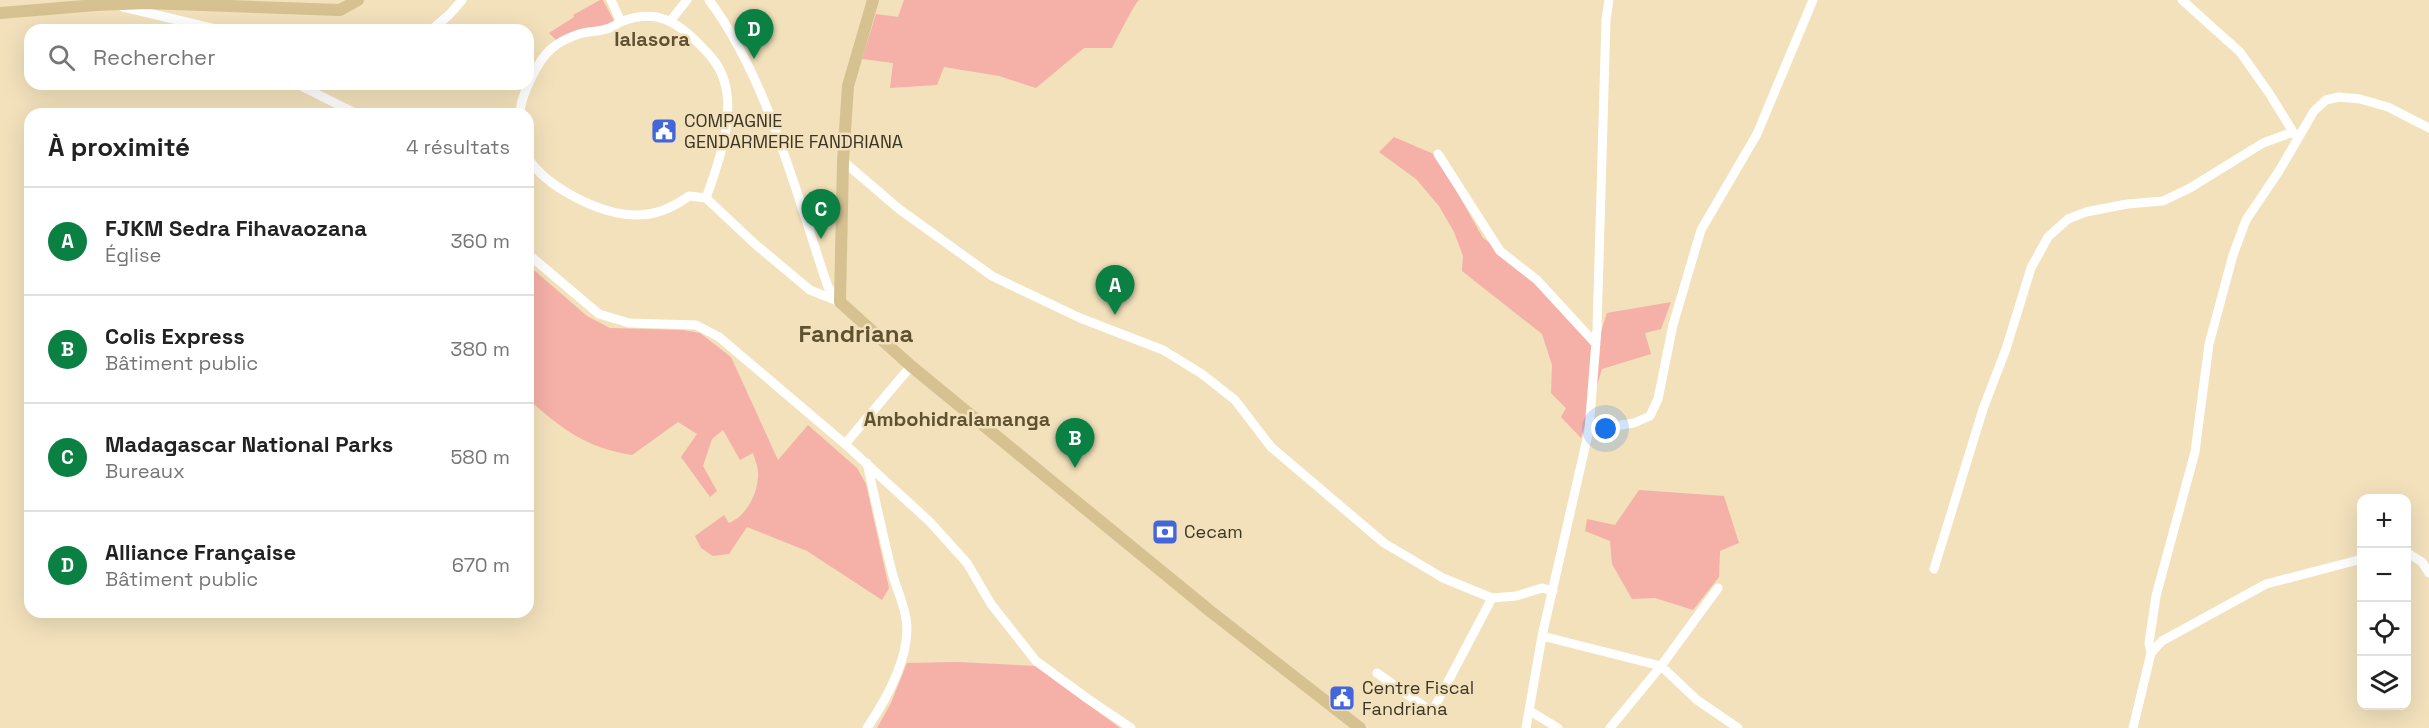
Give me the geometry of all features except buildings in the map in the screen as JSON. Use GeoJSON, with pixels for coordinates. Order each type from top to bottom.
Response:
{"type":"FeatureCollection","features":[{"type":"Feature","properties":{"kind":"main road"},"geometry":{"type":"LineString","coordinates":[[0,14],[109,4],[147,3],[340,10],[358,0]]}},
{"type":"Feature","properties":{"kind":"main road"},"geometry":{"type":"LineString","coordinates":[[873,0],[848,87],[843,161],[840,302],[911,366],[1201,603],[1360,728]]}},
{"type":"Feature","properties":{"kind":"street"},"geometry":{"type":"LineString","coordinates":[[438,24],[462,0]]}},
{"type":"Feature","properties":{"kind":"street"},"geometry":{"type":"LineString","coordinates":[[611,0],[621,22]]}},
{"type":"Feature","properties":{"kind":"street"},"geometry":{"type":"LineString","coordinates":[[671,20],[687,0]]}},
{"type":"Feature","properties":{"kind":"street"},"geometry":{"type":"LineString","coordinates":[[709,0],[726,23],[764,98],[828,287],[840,302]]}},
{"type":"Feature","properties":{"kind":"street"},"geometry":{"type":"LineString","coordinates":[[1527,728],[1542,636],[1589,430],[1596,344],[1606,20],[1609,0]]}},
{"type":"Feature","properties":{"kind":"street"},"geometry":{"type":"LineString","coordinates":[[1589,430],[1634,423],[1650,416],[1658,399],[1673,325],[1701,230],[1757,134],[1813,0]]}},
{"type":"Feature","properties":{"kind":"street"},"geometry":{"type":"LineString","coordinates":[[2182,0],[2240,52],[2295,136]]}},
{"type":"Feature","properties":{"kind":"street"},"geometry":{"type":"LineString","coordinates":[[109,4],[199,24]]}},
{"type":"Feature","properties":{"kind":"street"},"geometry":{"type":"LineString","coordinates":[[534,74],[550,50],[580,34],[607,29],[621,22],[646,17],[671,20],[691,36],[716,63],[726,88],[727,114],[722,157],[706,198]]}},
{"type":"Feature","properties":{"kind":"street"},"geometry":{"type":"LineString","coordinates":[[309,90],[345,108]]}},
{"type":"Feature","properties":{"kind":"street"},"geometry":{"type":"LineString","coordinates":[[522,108],[527,90]]}},
{"type":"Feature","properties":{"kind":"street"},"geometry":{"type":"LineString","coordinates":[[2133,728],[2151,653],[2149,643],[2156,596],[2196,452],[2209,344],[2233,255],[2246,220],[2295,136],[2314,111],[2326,100],[2339,97],[2360,99],[2388,106],[2429,128]]}},
{"type":"Feature","properties":{"kind":"street"},"geometry":{"type":"LineString","coordinates":[[1934,569],[1983,409],[2006,349],[2031,268],[2048,237],[2068,219],[2086,212],[2127,204],[2163,201],[2190,188],[2263,143],[2295,136]]}},
{"type":"Feature","properties":{"kind":"street"},"geometry":{"type":"LineString","coordinates":[[1438,154],[1500,251],[1537,280],[1596,344]]}},
{"type":"Feature","properties":{"kind":"street"},"geometry":{"type":"LineString","coordinates":[[843,161],[899,209],[992,276],[1080,318],[1164,350],[1202,374],[1235,400],[1272,447],[1384,543],[1443,578],[1492,598],[1516,596],[1542,588],[1553,591]]}},
{"type":"Feature","properties":{"kind":"street"},"geometry":{"type":"LineString","coordinates":[[534,168],[567,193],[602,208],[637,215],[673,208],[689,196],[706,198],[755,244],[810,290],[840,302]]}},
{"type":"Feature","properties":{"kind":"street"},"geometry":{"type":"LineString","coordinates":[[534,259],[599,314],[629,323],[696,325],[719,337],[867,463],[930,522],[967,563],[990,604],[1036,661],[1131,728]]}},
{"type":"Feature","properties":{"kind":"street"},"geometry":{"type":"LineString","coordinates":[[845,444],[911,366]]}},
{"type":"Feature","properties":{"kind":"street"},"geometry":{"type":"LineString","coordinates":[[867,463],[892,574],[905,614],[907,628],[906,642],[892,683],[883,704],[867,728]]}},
{"type":"Feature","properties":{"kind":"street"},"geometry":{"type":"LineString","coordinates":[[2411,555],[2422,562],[2429,573]]}},
{"type":"Feature","properties":{"kind":"street"},"geometry":{"type":"LineString","coordinates":[[2151,653],[2162,641],[2266,584],[2357,560]]}},
{"type":"Feature","properties":{"kind":"street"},"geometry":{"type":"LineString","coordinates":[[1610,728],[1661,666],[1718,588]]}},
{"type":"Feature","properties":{"kind":"street"},"geometry":{"type":"LineString","coordinates":[[1377,673],[1432,712],[1492,598]]}},
{"type":"Feature","properties":{"kind":"street"},"geometry":{"type":"LineString","coordinates":[[1542,636],[1661,666],[1697,700],[1738,728]]}},
{"type":"Feature","properties":{"kind":"street"},"geometry":{"type":"LineString","coordinates":[[1530,711],[1558,728]]}},
{"type":"Feature","properties":{"kind":"shaded area"},"geometry":{"type":"Polygon","coordinates":[[[603,0],[614,21],[608,25],[565,35],[556,40],[549,33],[574,17],[573,15],[603,0]]]}},
{"type":"Feature","properties":{"kind":"shaded area"},"geometry":{"type":"Polygon","coordinates":[[[904,0],[1139,0],[1112,48],[1084,48],[1036,88],[999,76],[944,67],[937,85],[890,88],[893,63],[862,59],[876,14],[898,17],[904,0]]]}},
{"type":"Feature","properties":{"kind":"shaded area"},"geometry":{"type":"Polygon","coordinates":[[[1394,137],[1436,155],[1483,238],[1527,270],[1597,344],[1607,313],[1671,302],[1661,329],[1645,333],[1651,354],[1602,369],[1581,438],[1561,417],[1566,408],[1551,393],[1552,365],[1542,334],[1462,271],[1463,256],[1454,232],[1439,206],[1416,179],[1379,152],[1394,137]]]}},
{"type":"Feature","properties":{"kind":"shaded area"},"geometry":{"type":"Polygon","coordinates":[[[534,270],[587,316],[610,328],[683,330],[700,333],[731,357],[778,460],[808,425],[857,468],[866,484],[889,588],[882,600],[807,551],[747,527],[729,554],[713,556],[701,548],[695,536],[724,515],[729,523],[741,515],[750,504],[757,484],[758,471],[753,453],[740,460],[723,430],[712,439],[703,466],[717,491],[710,497],[681,457],[697,434],[678,422],[632,455],[601,448],[576,436],[534,404],[534,270]]]}},
{"type":"Feature","properties":{"kind":"shaded area"},"geometry":{"type":"Polygon","coordinates":[[[1639,490],[1724,496],[1739,543],[1720,551],[1719,577],[1693,610],[1655,598],[1632,599],[1612,564],[1610,541],[1585,531],[1587,519],[1615,525],[1639,490]]]}},
{"type":"Feature","properties":{"kind":"shaded area"},"geometry":{"type":"Polygon","coordinates":[[[957,662],[1036,666],[1120,728],[877,728],[891,703],[907,663],[957,662]]]}},
{"type":"Feature","properties":{"kind":"place","name":"Alliance Française"},"geometry":{"type":"Point","coordinates":[754,59]}},
{"type":"Feature","properties":{"kind":"place","name":"COMPAGNIE GENDARMERIE FANDRIANA"},"geometry":{"type":"Point","coordinates":[664,131]}},
{"type":"Feature","properties":{"kind":"place","name":"Madagascar National Parks"},"geometry":{"type":"Point","coordinates":[821,239]}},
{"type":"Feature","properties":{"kind":"place","name":"FJKM Sedra Fihavaozana"},"geometry":{"type":"Point","coordinates":[1115,315]}},
{"type":"Feature","properties":{"kind":"place","name":"Colis Express"},"geometry":{"type":"Point","coordinates":[1075,468]}},
{"type":"Feature","properties":{"kind":"place","name":"Cecam"},"geometry":{"type":"Point","coordinates":[1165,532]}},
{"type":"Feature","properties":{"kind":"place","name":"Centre Fiscal Fandriana"},"geometry":{"type":"Point","coordinates":[1342,698]}},
{"type":"Feature","properties":{"kind":"district","name":"Ialasora"},"geometry":{"type":"Point","coordinates":[652,39]}},
{"type":"Feature","properties":{"kind":"district","name":"Fandriana"},"geometry":{"type":"Point","coordinates":[856,334]}},
{"type":"Feature","properties":{"kind":"district","name":"Ambohidralamanga"},"geometry":{"type":"Point","coordinates":[957,419]}}]}
